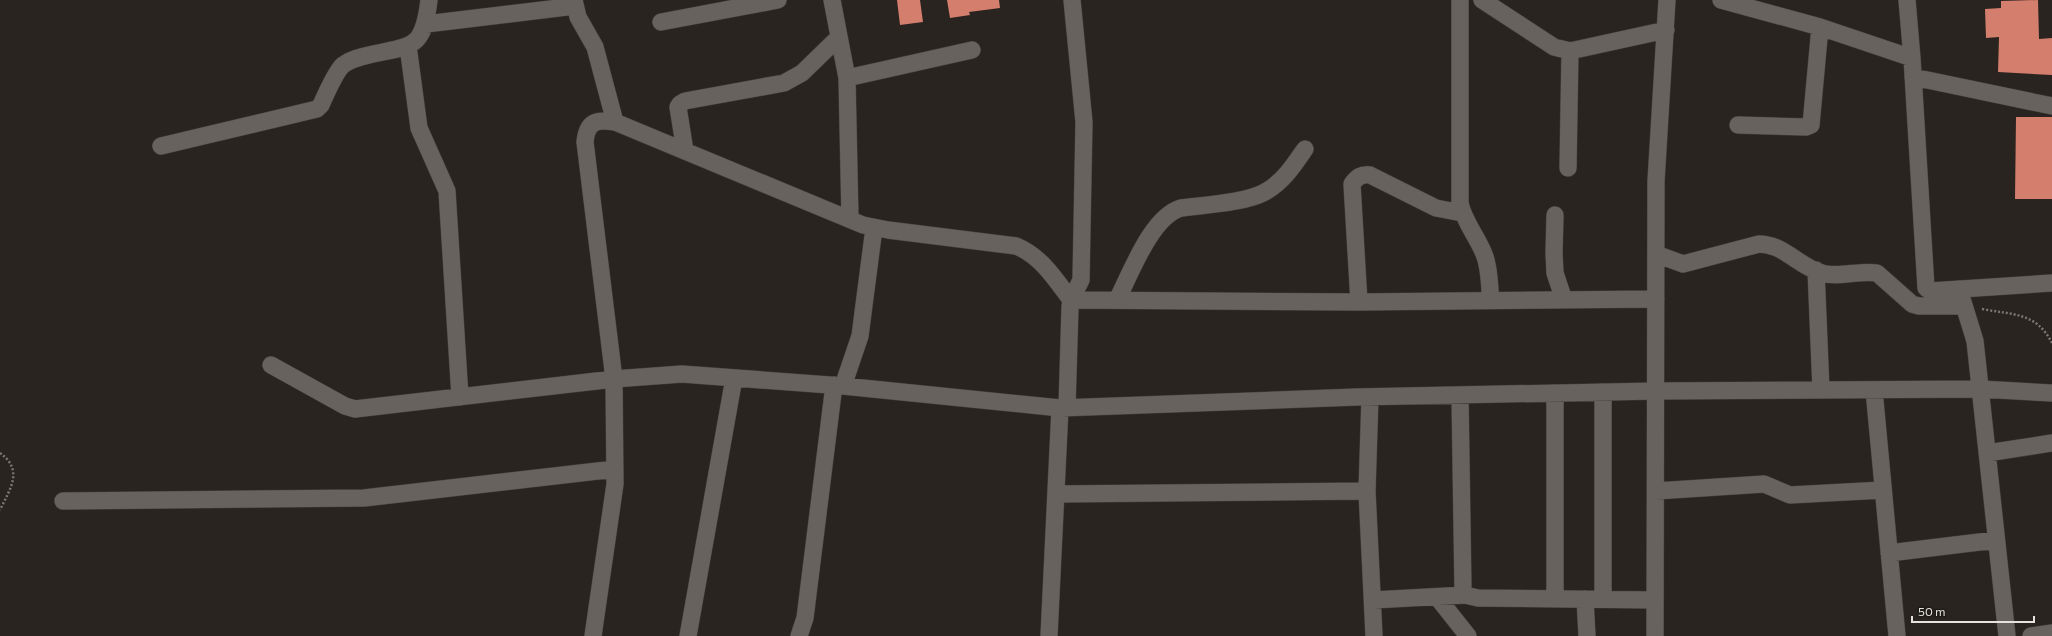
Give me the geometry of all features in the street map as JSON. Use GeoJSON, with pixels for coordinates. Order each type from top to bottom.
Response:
{"type":"FeatureCollection","features":[{"type":"Feature","properties":{"kind":"street"},"geometry":{"type":"LineString","coordinates":[[161,146],[316,108],[321,105],[342,66],[361,56],[408,46],[416,41],[426,24],[428,0]]}},
{"type":"Feature","properties":{"kind":"street"},"geometry":{"type":"LineString","coordinates":[[660,22],[778,0]]}},
{"type":"Feature","properties":{"kind":"street"},"geometry":{"type":"LineString","coordinates":[[832,0],[847,78],[850,219]]}},
{"type":"Feature","properties":{"kind":"street"},"geometry":{"type":"LineString","coordinates":[[1049,636],[1056,494],[1072,300],[1081,280],[1084,122],[1072,0]]}},
{"type":"Feature","properties":{"kind":"street"},"geometry":{"type":"LineString","coordinates":[[1460,0],[1460,202],[1462,213],[1484,254],[1488,265],[1491,301]]}},
{"type":"Feature","properties":{"kind":"street"},"geometry":{"type":"LineString","coordinates":[[1482,0],[1554,47],[1570,51],[1666,30]]}},
{"type":"Feature","properties":{"kind":"street"},"geometry":{"type":"LineString","coordinates":[[1655,636],[1656,181],[1667,0]]}},
{"type":"Feature","properties":{"kind":"street"},"geometry":{"type":"LineString","coordinates":[[1722,0],[1820,27],[1912,58]]}},
{"type":"Feature","properties":{"kind":"street"},"geometry":{"type":"LineString","coordinates":[[1907,0],[1912,58],[1925,285],[1930,291],[2052,283]]}},
{"type":"Feature","properties":{"kind":"street"},"geometry":{"type":"LineString","coordinates":[[426,24],[574,3],[578,17],[595,47],[615,122]]}},
{"type":"Feature","properties":{"kind":"street"},"geometry":{"type":"LineString","coordinates":[[1738,124],[1806,127],[1811,125],[1813,117],[1820,27]]}},
{"type":"Feature","properties":{"kind":"street"},"geometry":{"type":"LineString","coordinates":[[685,151],[679,114],[680,104],[685,100],[784,83],[794,79],[839,38]]}},
{"type":"Feature","properties":{"kind":"street"},"geometry":{"type":"LineString","coordinates":[[408,46],[419,128],[446,191],[460,397]]}},
{"type":"Feature","properties":{"kind":"street"},"geometry":{"type":"LineString","coordinates":[[847,78],[972,50]]}},
{"type":"Feature","properties":{"kind":"street"},"geometry":{"type":"LineString","coordinates":[[1568,168],[1570,51]]}},
{"type":"Feature","properties":{"kind":"street"},"geometry":{"type":"LineString","coordinates":[[1913,76],[2052,106]]}},
{"type":"Feature","properties":{"kind":"street"},"geometry":{"type":"LineString","coordinates":[[593,636],[614,497],[615,469],[614,379],[585,142],[586,131],[591,125],[601,120],[615,122],[874,228],[1016,246],[1030,252],[1040,260],[1072,300]]}},
{"type":"Feature","properties":{"kind":"street"},"geometry":{"type":"LineString","coordinates":[[1116,300],[1155,227],[1171,211],[1181,208],[1254,197],[1266,191],[1289,172],[1306,149]]}},
{"type":"Feature","properties":{"kind":"street"},"geometry":{"type":"LineString","coordinates":[[1359,302],[1352,184],[1357,177],[1363,174],[1370,175],[1436,208],[1462,213]]}},
{"type":"Feature","properties":{"kind":"street"},"geometry":{"type":"LineString","coordinates":[[1555,214],[1555,272],[1564,300]]}},
{"type":"Feature","properties":{"kind":"street"},"geometry":{"type":"LineString","coordinates":[[799,636],[805,618],[838,386],[860,336],[874,228]]}},
{"type":"Feature","properties":{"kind":"street"},"geometry":{"type":"LineString","coordinates":[[1656,254],[1683,264],[1759,244],[1768,244],[1777,247],[1816,270],[1827,274],[1877,272],[1912,304],[1919,306],[1964,306]]}},
{"type":"Feature","properties":{"kind":"street"},"geometry":{"type":"LineString","coordinates":[[1816,270],[1821,390]]}},
{"type":"Feature","properties":{"kind":"street"},"geometry":{"type":"LineString","coordinates":[[1959,289],[1975,341],[2007,636]]}},
{"type":"Feature","properties":{"kind":"street"},"geometry":{"type":"LineString","coordinates":[[1072,300],[1359,302],[1656,299]]}},
{"type":"Feature","properties":{"kind":"street"},"geometry":{"type":"LineString","coordinates":[[271,365],[345,406],[355,409],[614,379],[682,374],[838,386],[1063,408],[1370,397],[1656,391],[1980,389],[2052,393]]}},
{"type":"Feature","properties":{"kind":"street"},"geometry":{"type":"LineString","coordinates":[[688,636],[734,378]]}},
{"type":"Feature","properties":{"kind":"street"},"geometry":{"type":"LineString","coordinates":[[1874,390],[1897,636]]}},
{"type":"Feature","properties":{"kind":"street"},"geometry":{"type":"LineString","coordinates":[[1602,599],[1603,392]]}},
{"type":"Feature","properties":{"kind":"street"},"geometry":{"type":"LineString","coordinates":[[1555,393],[1555,599]]}},
{"type":"Feature","properties":{"kind":"street"},"geometry":{"type":"LineString","coordinates":[[1460,395],[1463,591],[1465,595]]}},
{"type":"Feature","properties":{"kind":"street"},"geometry":{"type":"LineString","coordinates":[[1370,397],[1367,491],[1374,636]]}},
{"type":"Feature","properties":{"kind":"street"},"geometry":{"type":"LineString","coordinates":[[1987,453],[2052,443]]}},
{"type":"Feature","properties":{"kind":"street"},"geometry":{"type":"LineString","coordinates":[[63,501],[364,498],[615,469]]}},
{"type":"Feature","properties":{"kind":"street"},"geometry":{"type":"LineString","coordinates":[[1656,491],[1764,484],[1790,495],[1883,490]]}},
{"type":"Feature","properties":{"kind":"street"},"geometry":{"type":"LineString","coordinates":[[1056,494],[1367,491]]}},
{"type":"Feature","properties":{"kind":"street"},"geometry":{"type":"LineString","coordinates":[[1889,553],[1996,540]]}},
{"type":"Feature","properties":{"kind":"street"},"geometry":{"type":"LineString","coordinates":[[1373,600],[1465,595],[1478,598],[1656,600]]}},
{"type":"Feature","properties":{"kind":"street"},"geometry":{"type":"LineString","coordinates":[[1437,597],[1468,636]]}},
{"type":"Feature","properties":{"kind":"street"},"geometry":{"type":"LineString","coordinates":[[1585,599],[1587,636]]}},
{"type":"Feature","properties":{"kind":"street"},"geometry":{"type":"LineString","coordinates":[[2031,636],[2052,633]]}},
{"type":"Feature","properties":{"kind":"path"},"geometry":{"type":"LineString","coordinates":[[1964,306],[2024,317],[2036,321],[2046,332],[2052,344]]}},
{"type":"Feature","properties":{"kind":"path"},"geometry":{"type":"LineString","coordinates":[[0,453],[7,458],[14,474],[13,483],[0,510]]}},
{"type":"Feature","properties":{"kind":"building"},"geometry":{"type":"Polygon","coordinates":[[[897,0],[920,0],[923,22],[900,25],[897,0]]]}},
{"type":"Feature","properties":{"kind":"building"},"geometry":{"type":"Polygon","coordinates":[[[947,0],[999,0],[1000,8],[969,12],[970,15],[950,18],[947,0]]]}},
{"type":"Feature","properties":{"kind":"building"},"geometry":{"type":"Polygon","coordinates":[[[2038,0],[2039,39],[2052,38],[2052,75],[1998,72],[1999,37],[1986,38],[1985,9],[2001,8],[2001,1],[2038,0]]]}},
{"type":"Feature","properties":{"kind":"building"},"geometry":{"type":"Polygon","coordinates":[[[2016,117],[2052,117],[2052,199],[2015,199],[2016,117]]]}}]}
